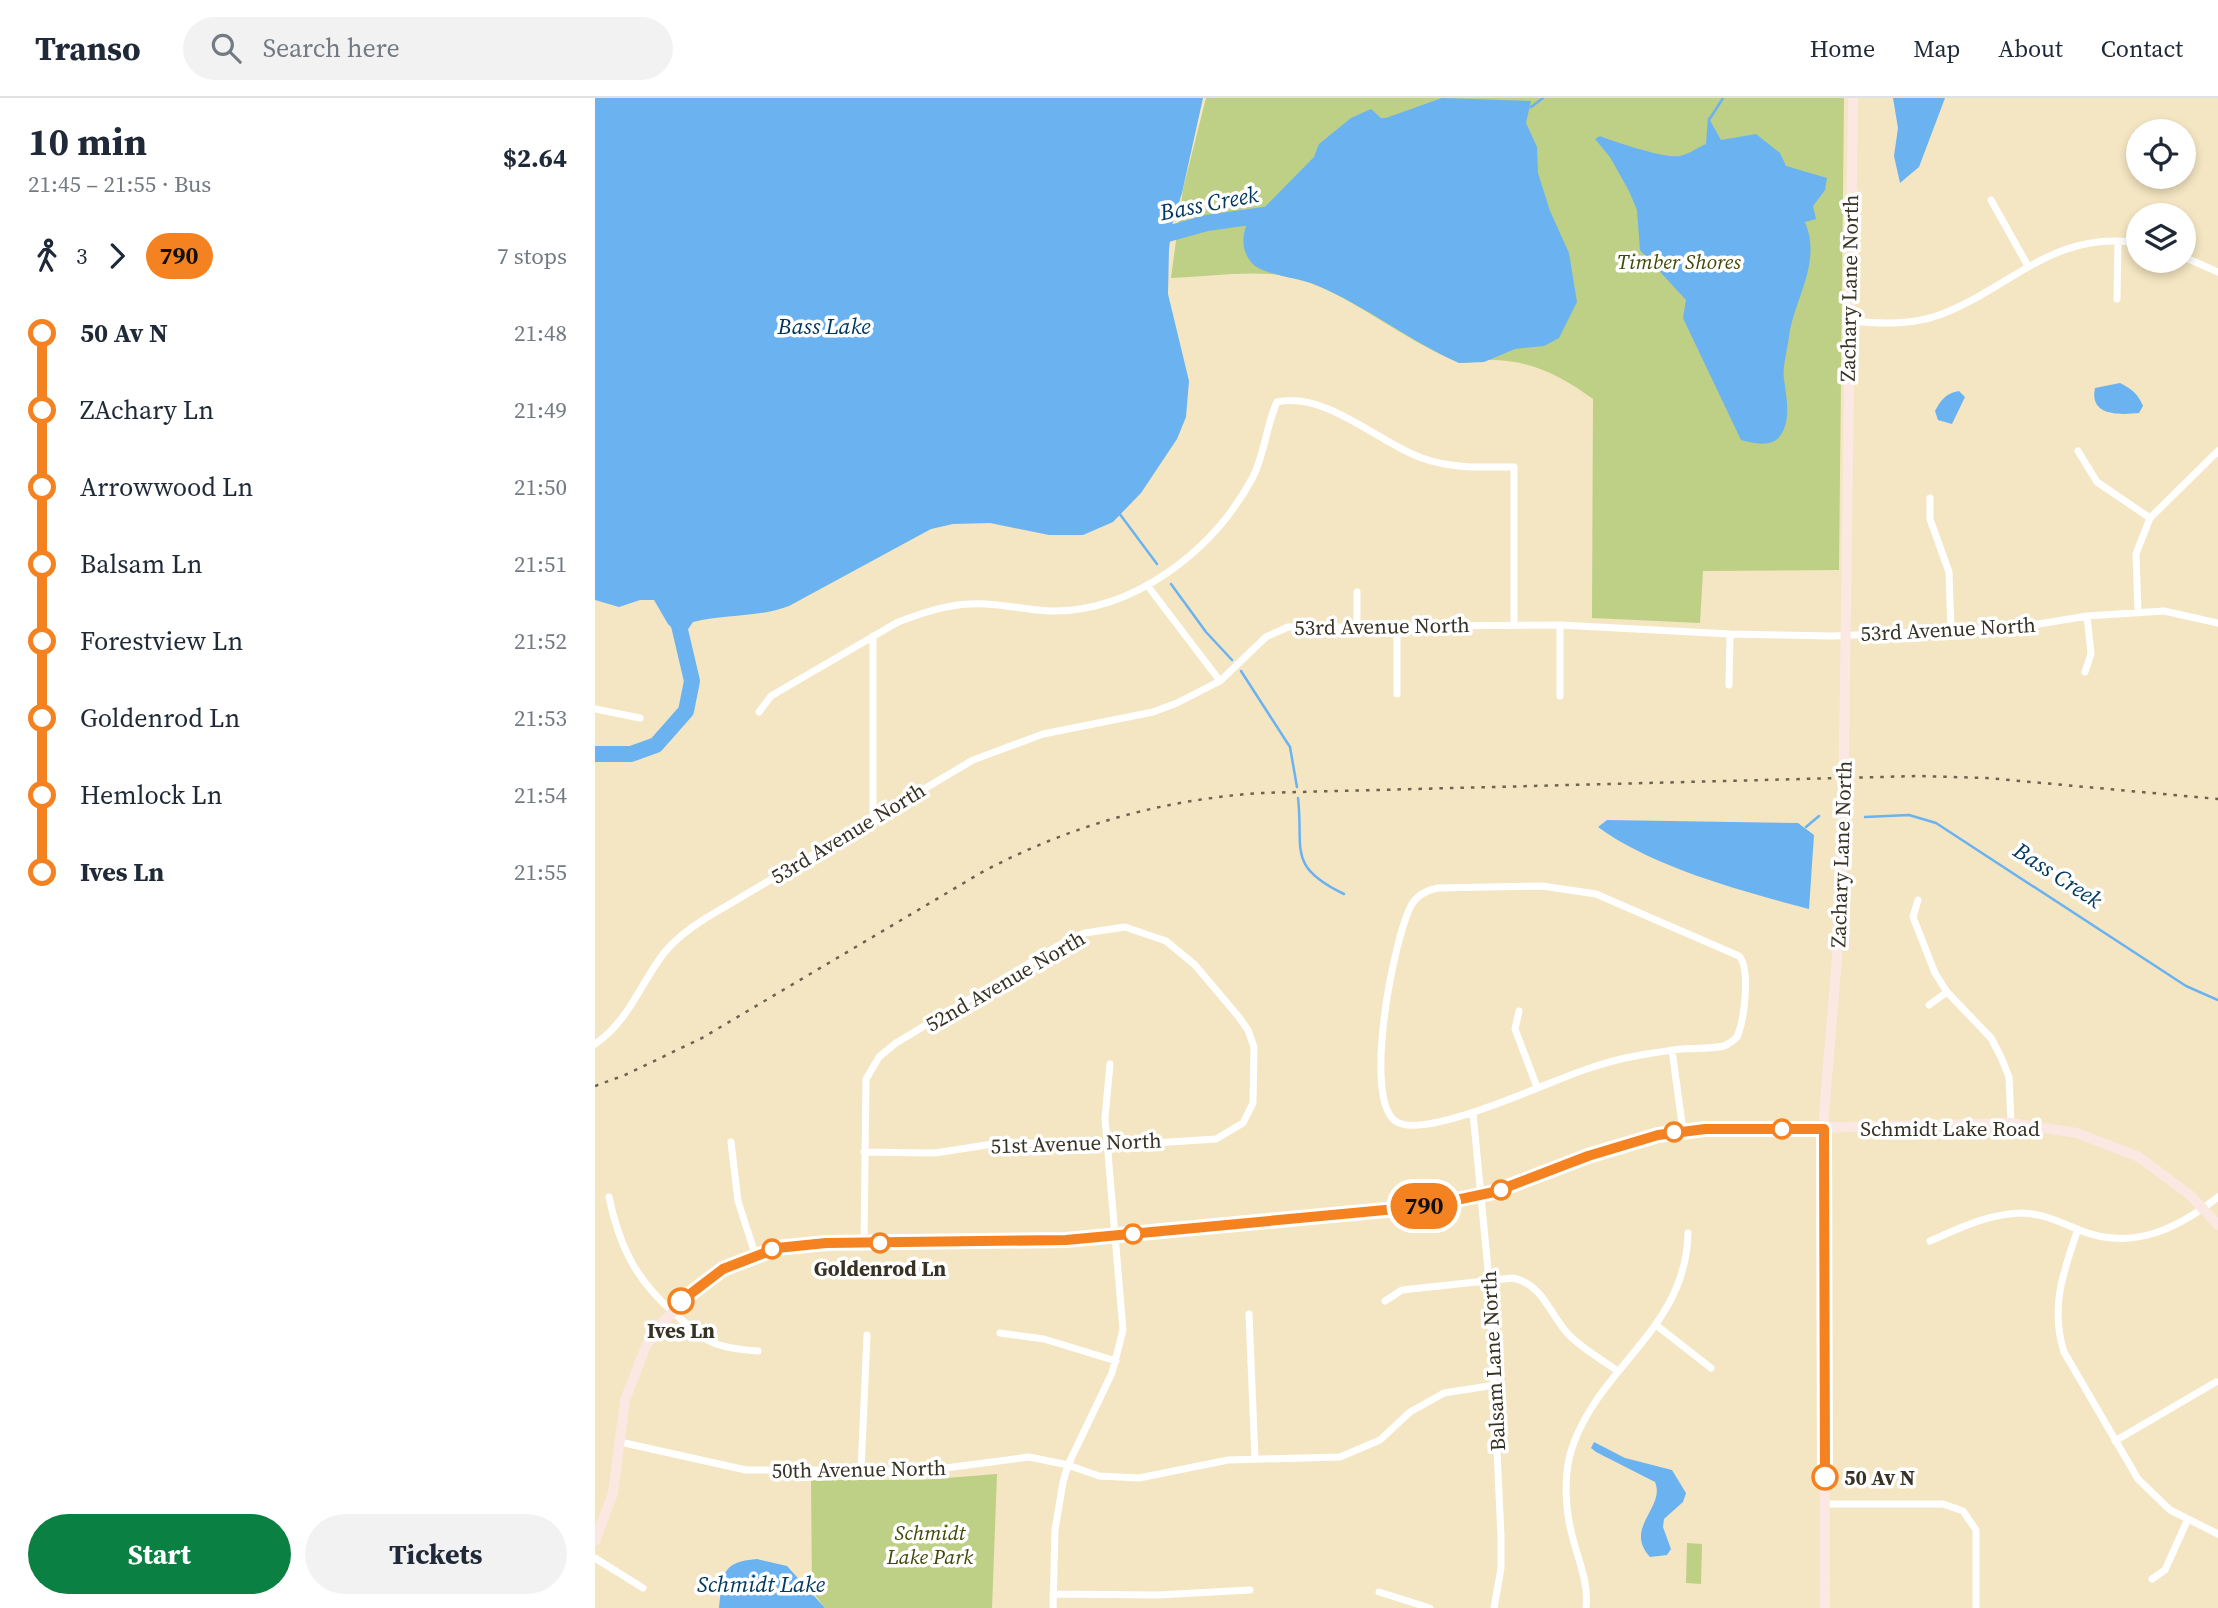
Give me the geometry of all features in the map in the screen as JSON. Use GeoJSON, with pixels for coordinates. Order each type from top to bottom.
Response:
{"type":"FeatureCollection","features":[{"type":"Feature","properties":{"kind":"street","name":"Zachary Lane North"},"geometry":{"type":"LineString","coordinates":[[1825,1608],[1824,1129],[1842,897],[1847,635],[1845,509],[1852,321],[1853,99]]}},
{"type":"Feature","properties":{"kind":"street"},"geometry":{"type":"LineString","coordinates":[[1991,200],[2028,266]]}},
{"type":"Feature","properties":{"kind":"street"},"geometry":{"type":"LineString","coordinates":[[2117,299],[2118,240]]}},
{"type":"Feature","properties":{"kind":"street"},"geometry":{"type":"LineString","coordinates":[[1852,321],[1895,323],[1930,318],[1952,309],[2057,251],[2079,244],[2126,241]]}},
{"type":"Feature","properties":{"kind":"street"},"geometry":{"type":"LineString","coordinates":[[2196,262],[2218,272]]}},
{"type":"Feature","properties":{"kind":"street"},"geometry":{"type":"LineString","coordinates":[[759,712],[771,696],[873,636],[898,622],[940,607],[984,603],[1073,610],[1099,606],[1167,574],[1234,507],[1254,475],[1277,402],[1288,399],[1333,412],[1426,460],[1460,466],[1514,467],[1514,624]]}},
{"type":"Feature","properties":{"kind":"street"},"geometry":{"type":"LineString","coordinates":[[2078,451],[2097,482],[2150,518]]}},
{"type":"Feature","properties":{"kind":"street"},"geometry":{"type":"LineString","coordinates":[[2137,612],[2136,554],[2150,518],[2218,451]]}},
{"type":"Feature","properties":{"kind":"street"},"geometry":{"type":"LineString","coordinates":[[1930,498],[1930,519],[1940,540],[1949,572],[1951,631]]}},
{"type":"Feature","properties":{"kind":"street"},"geometry":{"type":"LineString","coordinates":[[1147,585],[1220,681]]}},
{"type":"Feature","properties":{"kind":"street"},"geometry":{"type":"LineString","coordinates":[[1357,592],[1357,624]]}},
{"type":"Feature","properties":{"kind":"street","name":"53rd Avenue North"},"geometry":{"type":"LineString","coordinates":[[595,1044],[620,1024],[663,955],[690,928],[940,778],[1006,746],[1080,724],[1153,712],[1177,703],[1220,681],[1276,630],[1304,624],[1514,624],[1730,634],[1847,635],[2015,628],[2087,616],[2137,612],[2178,612],[2218,623]]}},
{"type":"Feature","properties":{"kind":"street"},"geometry":{"type":"LineString","coordinates":[[2085,672],[2091,654],[2087,616]]}},
{"type":"Feature","properties":{"kind":"street"},"geometry":{"type":"LineString","coordinates":[[1397,624],[1397,694]]}},
{"type":"Feature","properties":{"kind":"street"},"geometry":{"type":"LineString","coordinates":[[1560,625],[1560,696]]}},
{"type":"Feature","properties":{"kind":"street"},"geometry":{"type":"LineString","coordinates":[[1729,685],[1730,634]]}},
{"type":"Feature","properties":{"kind":"street"},"geometry":{"type":"LineString","coordinates":[[873,636],[873,818]]}},
{"type":"Feature","properties":{"kind":"street"},"geometry":{"type":"LineString","coordinates":[[595,709],[640,718]]}},
{"type":"Feature","properties":{"kind":"street"},"geometry":{"type":"LineString","coordinates":[[1542,886],[1596,894],[1739,956],[1745,962],[1746,975],[1740,1030],[1731,1042],[1723,1046],[1672,1050],[1594,1066],[1473,1113],[1413,1125],[1397,1122],[1389,1116],[1382,1102],[1382,1036],[1386,999],[1408,914],[1416,898],[1429,890],[1439,888],[1542,886]]}},
{"type":"Feature","properties":{"kind":"street"},"geometry":{"type":"LineString","coordinates":[[1918,900],[1913,917],[1935,973],[1947,992],[1991,1038],[2001,1057],[2008,1077],[2011,1123]]}},
{"type":"Feature","properties":{"kind":"street","name":"52nd Avenue North"},"geometry":{"type":"LineString","coordinates":[[864,1152],[864,1091],[872,1066],[896,1043],[1066,941],[1095,930],[1125,928],[1148,932],[1180,952],[1248,1030],[1254,1046],[1254,1091],[1253,1103],[1243,1123]]}},
{"type":"Feature","properties":{"kind":"street"},"geometry":{"type":"LineString","coordinates":[[1929,1006],[1947,992]]}},
{"type":"Feature","properties":{"kind":"street"},"geometry":{"type":"LineString","coordinates":[[1519,1011],[1515,1029],[1537,1087]]}},
{"type":"Feature","properties":{"kind":"street"},"geometry":{"type":"LineString","coordinates":[[1672,1050],[1683,1130]]}},
{"type":"Feature","properties":{"kind":"street"},"geometry":{"type":"LineString","coordinates":[[1053,1608],[1057,1510],[1068,1465],[1116,1361],[1123,1330],[1105,1118],[1110,1064]]}},
{"type":"Feature","properties":{"kind":"street","name":"Balsam Lane North"},"geometry":{"type":"LineString","coordinates":[[1473,1113],[1489,1280],[1495,1384],[1501,1558],[1494,1608]]}},
{"type":"Feature","properties":{"kind":"street","name":"51st Avenue North"},"geometry":{"type":"LineString","coordinates":[[864,1152],[935,1153],[1006,1142],[1107,1146],[1216,1139],[1243,1123]]}},
{"type":"Feature","properties":{"kind":"street","name":"Schmidt Lake Road"},"geometry":{"type":"LineString","coordinates":[[595,1541],[613,1493],[625,1401],[646,1346],[672,1311],[701,1284],[755,1254],[803,1244],[1012,1243],[1428,1206],[1481,1196],[1625,1143],[1683,1130],[2011,1123],[2077,1133],[2109,1143],[2166,1175],[2218,1225]]}},
{"type":"Feature","properties":{"kind":"street"},"geometry":{"type":"LineString","coordinates":[[731,1142],[738,1201],[755,1254]]}},
{"type":"Feature","properties":{"kind":"street"},"geometry":{"type":"LineString","coordinates":[[864,1152],[864,1243]]}},
{"type":"Feature","properties":{"kind":"street"},"geometry":{"type":"LineString","coordinates":[[609,1197],[622,1248],[632,1268],[658,1301],[702,1338],[727,1347],[758,1352]]}},
{"type":"Feature","properties":{"kind":"street"},"geometry":{"type":"LineString","coordinates":[[1930,1241],[1970,1224],[2007,1214],[2046,1217],[2110,1239],[2145,1237],[2162,1232],[2218,1197]]}},
{"type":"Feature","properties":{"kind":"street"},"geometry":{"type":"LineString","coordinates":[[2078,1229],[2057,1298],[2059,1335],[2072,1368],[2138,1479],[2170,1510],[2187,1521],[2218,1534]]}},
{"type":"Feature","properties":{"kind":"street"},"geometry":{"type":"LineString","coordinates":[[1586,1608],[1586,1584],[1571,1532],[1567,1469],[1582,1423],[1672,1300],[1685,1270],[1688,1233]]}},
{"type":"Feature","properties":{"kind":"street"},"geometry":{"type":"LineString","coordinates":[[1385,1301],[1402,1290],[1513,1278],[1530,1284],[1543,1297],[1570,1336],[1618,1371]]}},
{"type":"Feature","properties":{"kind":"street"},"geometry":{"type":"LineString","coordinates":[[1249,1314],[1255,1407],[1255,1459]]}},
{"type":"Feature","properties":{"kind":"street"},"geometry":{"type":"LineString","coordinates":[[1656,1325],[1711,1368]]}},
{"type":"Feature","properties":{"kind":"street"},"geometry":{"type":"LineString","coordinates":[[1000,1333],[1044,1339],[1116,1361]]}},
{"type":"Feature","properties":{"kind":"street"},"geometry":{"type":"LineString","coordinates":[[861,1471],[867,1335]]}},
{"type":"Feature","properties":{"kind":"street"},"geometry":{"type":"LineString","coordinates":[[2115,1441],[2216,1382]]}},
{"type":"Feature","properties":{"kind":"street","name":"50th Avenue North"},"geometry":{"type":"LineString","coordinates":[[620,1442],[746,1470],[948,1469],[1029,1457],[1068,1465],[1099,1476],[1139,1478],[1228,1460],[1340,1457],[1380,1440],[1410,1412],[1444,1393],[1495,1384]]}},
{"type":"Feature","properties":{"kind":"street"},"geometry":{"type":"LineString","coordinates":[[1826,1504],[1943,1504],[1963,1511],[1974,1525],[1976,1608]]}},
{"type":"Feature","properties":{"kind":"street"},"geometry":{"type":"LineString","coordinates":[[2152,1578],[2165,1570],[2187,1521]]}},
{"type":"Feature","properties":{"kind":"street"},"geometry":{"type":"LineString","coordinates":[[595,1559],[643,1588]]}},
{"type":"Feature","properties":{"kind":"street"},"geometry":{"type":"LineString","coordinates":[[1053,1594],[1158,1595],[1250,1590]]}},
{"type":"Feature","properties":{"kind":"street"},"geometry":{"type":"LineString","coordinates":[[1379,1592],[1430,1608]]}},
{"type":"Feature","properties":{"kind":"green space","name":"Timber Shores"},"geometry":{"type":"Polygon","coordinates":[[[1206,98],[1844,98],[1839,570],[1703,571],[1700,623],[1592,618],[1593,399],[1570,383],[1533,366],[1506,361],[1459,362],[1418,343],[1340,297],[1299,279],[1270,274],[1171,278],[1183,189],[1206,98]]]}},
{"type":"Feature","properties":{"kind":"green space","name":"Schmidt Lake Park"},"geometry":{"type":"Polygon","coordinates":[[[997,1474],[992,1608],[825,1608],[812,1591],[811,1480],[921,1480],[997,1474]]]}},
{"type":"Feature","properties":{"kind":"green space"},"geometry":{"type":"Polygon","coordinates":[[[1687,1543],[1702,1544],[1701,1584],[1686,1583],[1687,1543]]]}},
{"type":"Feature","properties":{"kind":"water","name":"Bass Lake"},"geometry":{"type":"Polygon","coordinates":[[[595,98],[1203,98],[1182,193],[1172,225],[1169,249],[1168,294],[1189,381],[1186,417],[1177,439],[1141,493],[1113,522],[1083,535],[1049,535],[990,523],[953,524],[931,529],[789,606],[693,622],[682,638],[668,624],[654,600],[640,600],[619,607],[595,600],[595,98]]]}},
{"type":"Feature","properties":{"kind":"water"},"geometry":{"type":"Polygon","coordinates":[[[1442,98],[1531,101],[1526,123],[1537,147],[1538,173],[1550,211],[1569,253],[1577,302],[1559,338],[1544,346],[1515,349],[1484,362],[1459,363],[1334,293],[1263,270],[1247,256],[1243,243],[1252,212],[1263,209],[1314,157],[1319,144],[1351,118],[1371,109],[1381,118],[1386,118],[1442,98]]]}},
{"type":"Feature","properties":{"kind":"water"},"geometry":{"type":"Polygon","coordinates":[[[1893,98],[1945,98],[1919,167],[1900,183],[1894,156],[1898,128],[1893,98]]]}},
{"type":"Feature","properties":{"kind":"water"},"geometry":{"type":"Polygon","coordinates":[[[1708,117],[1721,140],[1756,134],[1780,153],[1786,166],[1827,178],[1825,190],[1813,206],[1816,219],[1805,222],[1811,251],[1784,363],[1786,423],[1780,436],[1767,443],[1741,440],[1683,318],[1686,300],[1640,250],[1637,210],[1610,157],[1595,139],[1600,136],[1652,153],[1680,156],[1706,144],[1708,117]]]}},
{"type":"Feature","properties":{"kind":"water"},"geometry":{"type":"Polygon","coordinates":[[[2120,383],[2139,398],[2143,406],[2139,413],[2107,412],[2097,404],[2094,397],[2095,388],[2120,383]]]}},
{"type":"Feature","properties":{"kind":"water"},"geometry":{"type":"Polygon","coordinates":[[[1959,391],[1965,397],[1952,424],[1938,420],[1935,411],[1939,404],[1947,395],[1959,391]]]}},
{"type":"Feature","properties":{"kind":"water"},"geometry":{"type":"Polygon","coordinates":[[[1607,820],[1798,823],[1814,835],[1809,909],[1699,877],[1645,855],[1598,827],[1607,820]]]}},
{"type":"Feature","properties":{"kind":"water"},"geometry":{"type":"Polygon","coordinates":[[[1594,1442],[1625,1458],[1672,1470],[1686,1493],[1683,1502],[1664,1519],[1663,1527],[1671,1549],[1667,1555],[1650,1557],[1641,1537],[1655,1500],[1655,1482],[1596,1452],[1591,1448],[1594,1442]]]}},
{"type":"Feature","properties":{"kind":"water","name":"Schmidt Lake"},"geometry":{"type":"Polygon","coordinates":[[[757,1559],[787,1566],[825,1608],[719,1608],[726,1572],[736,1563],[757,1559]]]}},
{"type":"Feature","properties":{"kind":"waterway","name":"Bass Creek"},"geometry":{"type":"LineString","coordinates":[[1531,107],[1543,98]]}},
{"type":"Feature","properties":{"kind":"waterway"},"geometry":{"type":"LineString","coordinates":[[1709,120],[1723,98]]}},
{"type":"Feature","properties":{"kind":"waterway","name":"Bass Creek"},"geometry":{"type":"LineString","coordinates":[[1153,238],[1207,223],[1271,214]]}},
{"type":"Feature","properties":{"kind":"waterway","name":"Bass Creek"},"geometry":{"type":"LineString","coordinates":[[1119,513],[1157,564]]}},
{"type":"Feature","properties":{"kind":"waterway","name":"Bass Creek"},"geometry":{"type":"LineString","coordinates":[[1171,584],[1206,632],[1232,660]]}},
{"type":"Feature","properties":{"kind":"waterway"},"geometry":{"type":"LineString","coordinates":[[595,754],[631,754],[656,745],[686,711],[692,681],[677,617]]}},
{"type":"Feature","properties":{"kind":"waterway","name":"Bass Creek"},"geometry":{"type":"LineString","coordinates":[[1241,671],[1290,747],[1297,787]]}},
{"type":"Feature","properties":{"kind":"waterway","name":"Bass Creek"},"geometry":{"type":"LineString","coordinates":[[1298,798],[1301,855],[1313,874],[1344,894]]}},
{"type":"Feature","properties":{"kind":"waterway","name":"Bass Creek"},"geometry":{"type":"LineString","coordinates":[[1865,817],[1909,815],[1936,823],[2186,986],[2218,1000]]}},
{"type":"Feature","properties":{"kind":"waterway","name":"Bass Creek"},"geometry":{"type":"LineString","coordinates":[[1806,827],[1819,816]]}},
{"type":"Feature","properties":{"kind":"railway"},"geometry":{"type":"LineString","coordinates":[[595,1086],[625,1075],[702,1038],[984,871],[1017,855],[1050,840],[1118,817],[1187,802],[1260,793],[1918,776],[1987,778],[2218,799]]}},
{"type":"Feature","properties":{"kind":"bus line","name":"790"},"geometry":{"type":"LineString","coordinates":[[681,1301],[723,1269],[755,1254],[803,1244],[1012,1243],[1066,1240],[1428,1206],[1494,1192],[1625,1143],[1683,1130],[1824,1129],[1825,1477]]}},
{"type":"Feature","properties":{"kind":"place","name":"Goldenrod Ln"},"geometry":{"type":"Point","coordinates":[880,1243]}},
{"type":"Feature","properties":{"kind":"place","name":"Ives Ln"},"geometry":{"type":"Point","coordinates":[681,1301]}},
{"type":"Feature","properties":{"kind":"place","name":"50 Av N"},"geometry":{"type":"Point","coordinates":[1825,1477]}}]}
